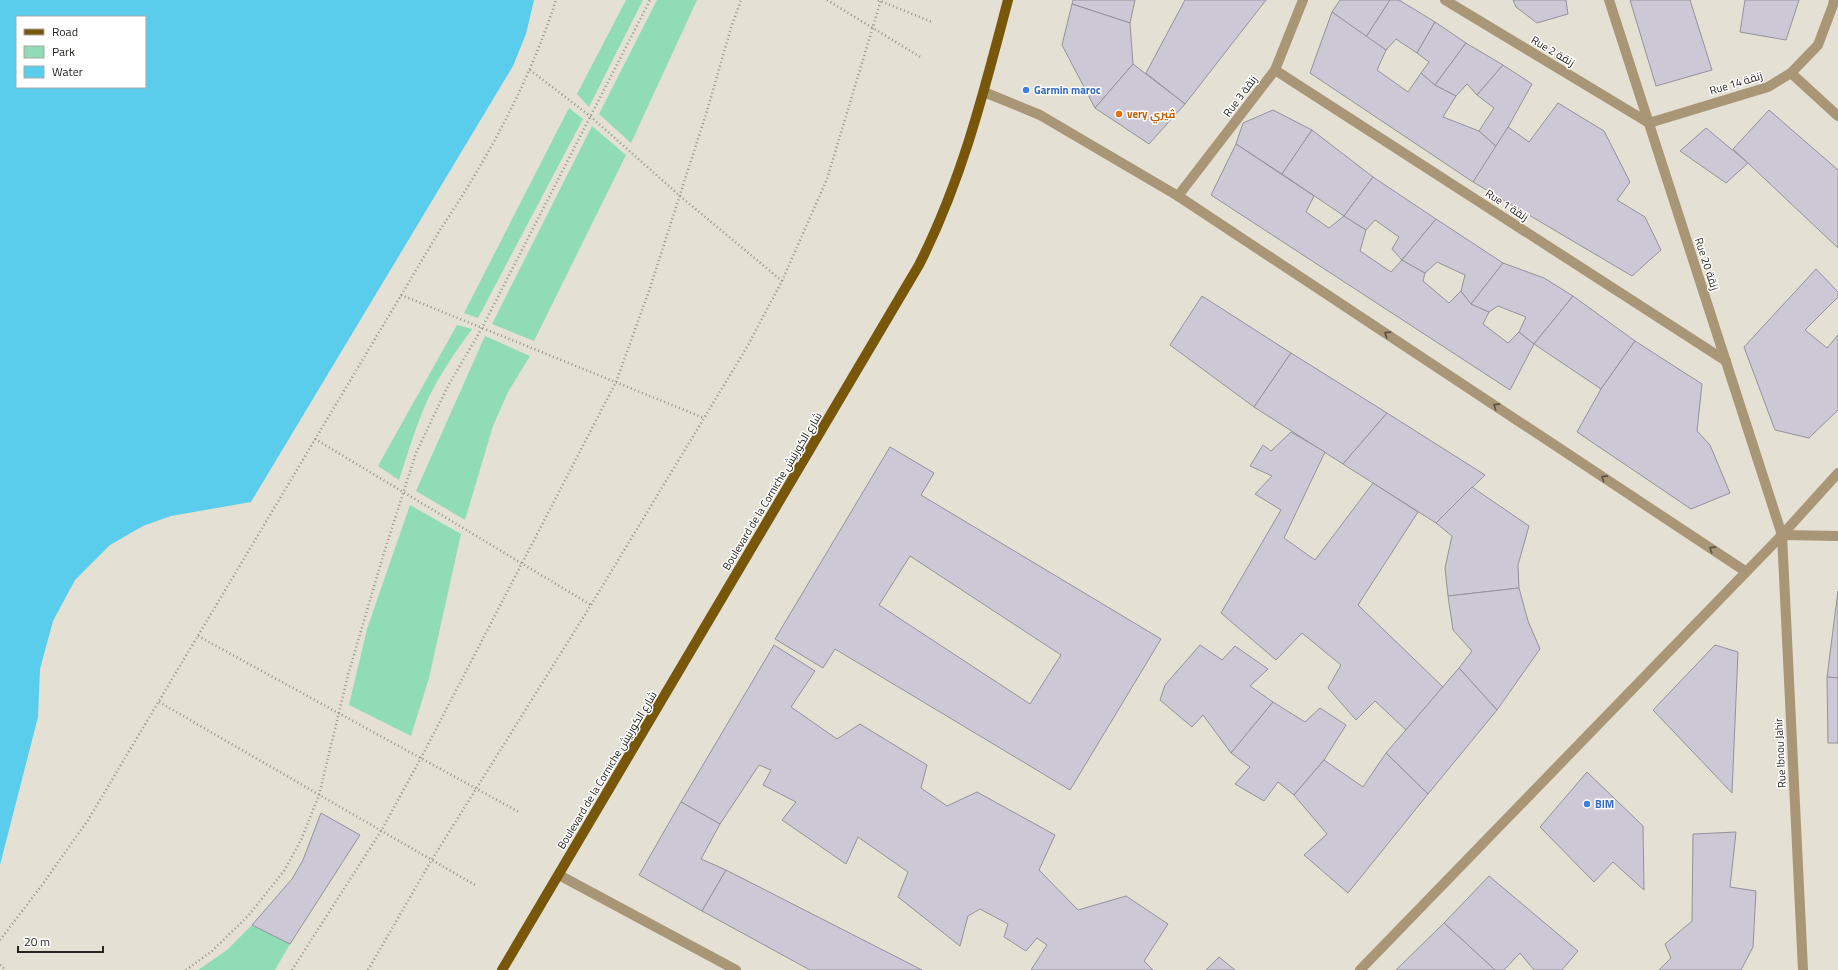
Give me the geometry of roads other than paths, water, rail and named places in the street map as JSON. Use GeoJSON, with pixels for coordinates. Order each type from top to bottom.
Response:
{"type":"FeatureCollection","features":[{"type":"Feature","properties":{"kind":"main road","name":"Boulevard de la Corniche شارع الكورنيش"},"geometry":{"type":"LineString","coordinates":[[502,970],[904,293],[944,213],[964,160],[984,92],[1008,0]]}},
{"type":"Feature","properties":{"kind":"street","name":"Rue 3 زنقة"},"geometry":{"type":"LineString","coordinates":[[1178,196],[1275,70],[1303,0]]}},
{"type":"Feature","properties":{"kind":"street","name":"Rue 2 زنقة"},"geometry":{"type":"LineString","coordinates":[[1445,0],[1649,123]]}},
{"type":"Feature","properties":{"kind":"street","name":"Rue 20 زنقة"},"geometry":{"type":"LineString","coordinates":[[1609,0],[1782,535]]}},
{"type":"Feature","properties":{"kind":"street","name":"Rue 14 زنقة"},"geometry":{"type":"LineString","coordinates":[[1649,123],[1768,87],[1792,73],[1818,45],[1834,0]]}},
{"type":"Feature","properties":{"kind":"street","name":"Rue 1 زنقة"},"geometry":{"type":"LineString","coordinates":[[1275,70],[1726,361]]}},
{"type":"Feature","properties":{"kind":"street"},"geometry":{"type":"LineString","coordinates":[[1792,73],[1838,116]]}},
{"type":"Feature","properties":{"kind":"street"},"geometry":{"type":"LineString","coordinates":[[984,92],[1040,115],[1178,196],[1745,571]]}},
{"type":"Feature","properties":{"kind":"street"},"geometry":{"type":"LineString","coordinates":[[1360,970],[1745,571],[1782,535],[1838,473]]}},
{"type":"Feature","properties":{"kind":"street"},"geometry":{"type":"LineString","coordinates":[[1782,535],[1838,536]]}},
{"type":"Feature","properties":{"kind":"street","name":"Rue Ibnou Jahir"},"geometry":{"type":"LineString","coordinates":[[1782,535],[1803,970]]}},
{"type":"Feature","properties":{"kind":"street"},"geometry":{"type":"LineString","coordinates":[[559,875],[736,970]]}},
{"type":"Feature","properties":{"kind":"water"},"geometry":{"type":"Polygon","coordinates":[[[0,0],[534,0],[526,34],[513,66],[251,502],[171,516],[143,526],[110,545],[75,580],[53,621],[40,669],[38,717],[0,865],[0,0]]]}},
{"type":"Feature","properties":{"kind":"place","name":"Garmin maroc"},"geometry":{"type":"Point","coordinates":[1026,90]}},
{"type":"Feature","properties":{"kind":"place","name":"very ڤيري"},"geometry":{"type":"Point","coordinates":[1119,114]}},
{"type":"Feature","properties":{"kind":"place","name":"BIM"},"geometry":{"type":"Point","coordinates":[1587,804]}}]}
